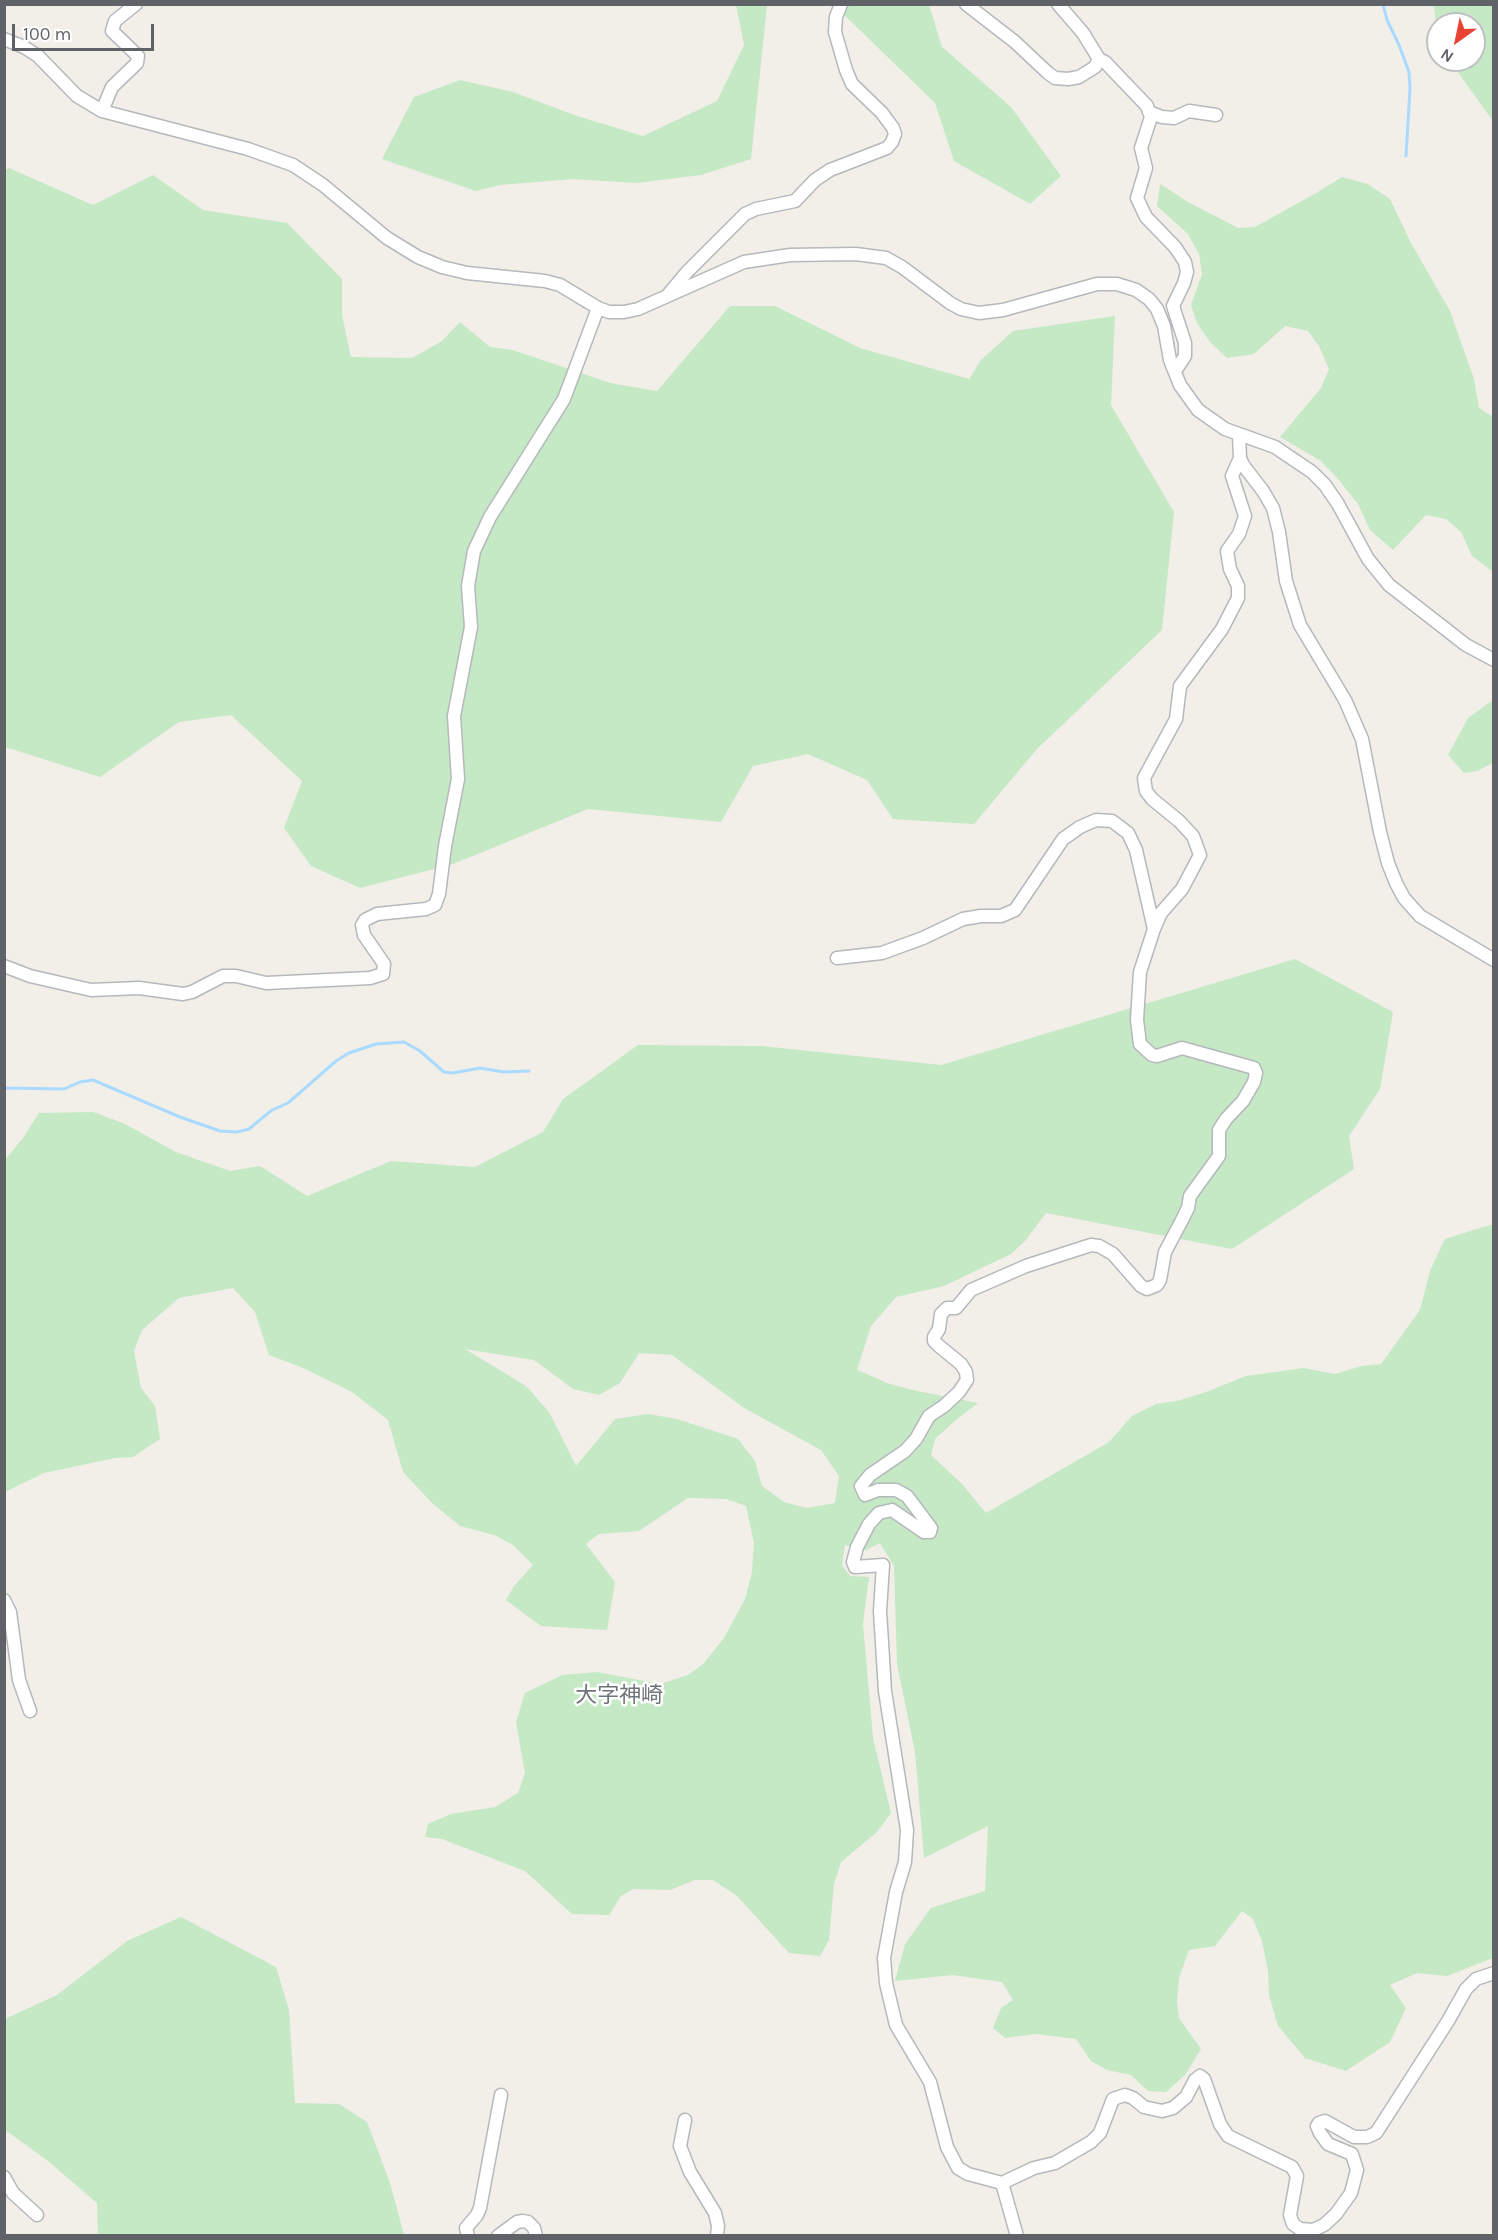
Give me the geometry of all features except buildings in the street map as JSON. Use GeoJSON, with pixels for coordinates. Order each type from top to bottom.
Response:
{"type":"FeatureCollection","features":[{"type":"Feature","properties":{"kind":"street"},"geometry":{"type":"LineString","coordinates":[[102,111],[112,87],[137,63],[138,56],[112,31],[115,21],[136,4]]}},
{"type":"Feature","properties":{"kind":"street"},"geometry":{"type":"LineString","coordinates":[[665,299],[687,272],[745,214],[756,209],[795,201],[815,180],[830,170],[887,148],[892,142],[895,134],[893,128],[882,113],[852,84],[846,70],[835,32],[836,17],[841,4]]}},
{"type":"Feature","properties":{"kind":"street"},"geometry":{"type":"LineString","coordinates":[[966,4],[1015,42],[1055,78],[1068,80],[1079,77],[1095,67],[1100,59]]}},
{"type":"Feature","properties":{"kind":"street"},"geometry":{"type":"LineString","coordinates":[[1058,4],[1083,33],[1100,59],[1147,106],[1151,117],[1150,126],[1141,148],[1146,168],[1137,198],[1146,217],[1175,247],[1185,262],[1187,272],[1184,283],[1173,306],[1185,343],[1185,356],[1175,372]]}},
{"type":"Feature","properties":{"kind":"street"},"geometry":{"type":"LineString","coordinates":[[4,39],[38,56],[77,96],[102,111],[282,160],[317,180],[377,231],[417,257],[442,267],[467,273],[560,285],[598,308],[609,312],[624,312],[665,299],[744,262],[789,255],[856,254],[886,258],[903,267],[950,303],[961,309],[979,313],[1003,310],[1097,284],[1117,284],[1136,290],[1153,304],[1164,326],[1180,385],[1198,410],[1239,436],[1275,447],[1312,472],[1325,485],[1338,504],[1368,559],[1389,585],[1466,645],[1494,660]]}},
{"type":"Feature","properties":{"kind":"street"},"geometry":{"type":"LineString","coordinates":[[1149,112],[1162,117],[1174,118],[1189,111],[1216,115]]}},
{"type":"Feature","properties":{"kind":"street"},"geometry":{"type":"LineString","coordinates":[[4,966],[30,976],[91,990],[139,988],[183,994],[192,992],[223,976],[236,976],[267,983],[370,978],[383,974],[384,964],[364,935],[362,925],[364,920],[377,914],[426,909],[435,905],[440,894],[445,846],[458,779],[454,716],[471,627],[468,586],[474,551],[490,517],[564,399],[598,308]]}},
{"type":"Feature","properties":{"kind":"street"},"geometry":{"type":"LineString","coordinates":[[1239,436],[1240,458],[1243,465],[1273,508],[1286,581],[1300,625],[1345,700],[1362,739],[1380,832],[1396,883],[1404,897],[1420,915],[1494,960]]}},
{"type":"Feature","properties":{"kind":"street"},"geometry":{"type":"LineString","coordinates":[[1240,458],[1234,467],[1232,476],[1245,516],[1239,534],[1227,551],[1230,569],[1238,586],[1238,598],[1222,628],[1180,686],[1176,719],[1144,778],[1146,791],[1152,799],[1179,820],[1193,836],[1200,855],[1182,889],[1161,913],[1154,929],[1140,972],[1137,1020],[1140,1044],[1152,1055],[1157,1056],[1182,1048],[1254,1068],[1256,1073],[1254,1082],[1243,1101],[1219,1130],[1219,1156],[1190,1196],[1188,1208],[1165,1252],[1160,1280],[1152,1288],[1147,1289],[1141,1286],[1113,1254],[1099,1246],[1091,1245],[1026,1266],[971,1290],[956,1308],[947,1308],[941,1314],[939,1329],[934,1337],[934,1341],[961,1364],[966,1372],[967,1380],[944,1407],[929,1416],[916,1439],[905,1451],[870,1474],[861,1486],[865,1496],[878,1490],[896,1490],[907,1496],[931,1528],[930,1532],[924,1532],[892,1510],[879,1513],[869,1524],[857,1547],[853,1562],[855,1567],[883,1565],[880,1611],[885,1691],[907,1830],[905,1862],[896,1892],[884,1958],[886,1983],[896,2025],[930,2082],[947,2147],[958,2168],[968,2174],[1002,2183],[1034,2168],[1055,2163],[1091,2142],[1100,2133],[1113,2098],[1119,2095],[1133,2098],[1144,2107],[1162,2111],[1173,2108],[1186,2097],[1195,2080],[1200,2076],[1204,2079],[1220,2124],[1228,2136],[1292,2167],[1297,2176],[1290,2215],[1293,2224],[1300,2229],[1313,2230],[1324,2225],[1336,2214],[1351,2193],[1357,2170],[1352,2154],[1328,2144],[1320,2133],[1317,2126],[1319,2123],[1325,2121],[1354,2137],[1367,2137],[1376,2133],[1466,1989],[1476,1979],[1494,1973]]}},
{"type":"Feature","properties":{"kind":"street"},"geometry":{"type":"LineString","coordinates":[[837,958],[862,957],[882,952],[923,938],[963,920],[981,916],[1001,916],[1015,910],[1063,839],[1080,827],[1096,820],[1112,821],[1128,833],[1136,850],[1154,929]]}},
{"type":"Feature","properties":{"kind":"street"},"geometry":{"type":"LineString","coordinates":[[4,1600],[10,1612],[19,1680],[30,1711]]}},
{"type":"Feature","properties":{"kind":"street"},"geometry":{"type":"LineString","coordinates":[[468,2235],[466,2228],[480,2208],[501,2095]]}},
{"type":"Feature","properties":{"kind":"street"},"geometry":{"type":"LineString","coordinates":[[685,2120],[680,2146],[690,2172],[715,2213],[718,2226],[717,2235]]}},
{"type":"Feature","properties":{"kind":"street"},"geometry":{"type":"LineString","coordinates":[[4,2178],[13,2193],[37,2215]]}},
{"type":"Feature","properties":{"kind":"street"},"geometry":{"type":"LineString","coordinates":[[1002,2183],[1017,2235]]}},
{"type":"Feature","properties":{"kind":"street"},"geometry":{"type":"LineString","coordinates":[[498,2235],[517,2222],[523,2221],[528,2222],[534,2228],[536,2235]]}},
{"type":"Feature","properties":{"kind":"green space"},"geometry":{"type":"Polygon","coordinates":[[[736,5],[767,5],[751,159],[701,175],[637,183],[573,179],[500,185],[476,191],[382,159],[414,97],[460,80],[513,92],[577,116],[643,136],[717,101],[744,45],[736,5]]]}},
{"type":"Feature","properties":{"kind":"green space"},"geometry":{"type":"Polygon","coordinates":[[[834,5],[929,5],[942,47],[1011,107],[1061,176],[1030,204],[954,161],[935,103],[834,5]]]}},
{"type":"Feature","properties":{"kind":"green space"},"geometry":{"type":"Polygon","coordinates":[[[1434,5],[1493,5],[1493,121],[1458,72],[1486,72],[1486,12],[1435,12],[1434,5]]]}},
{"type":"Feature","properties":{"kind":"green space"},"geometry":{"type":"Polygon","coordinates":[[[9,168],[93,205],[153,175],[203,210],[287,223],[342,279],[342,315],[351,357],[412,358],[442,341],[460,322],[490,347],[513,350],[610,383],[657,391],[730,306],[775,306],[860,348],[969,379],[981,360],[1013,331],[1115,316],[1111,405],[1174,512],[1162,630],[1037,749],[974,824],[893,819],[867,780],[808,754],[753,766],[721,822],[588,809],[453,864],[360,888],[311,866],[284,828],[302,781],[231,715],[179,722],[100,777],[5,747],[4,171],[9,168]]]}},
{"type":"Feature","properties":{"kind":"green space"},"geometry":{"type":"Polygon","coordinates":[[[1342,177],[1368,184],[1390,199],[1411,243],[1450,311],[1474,379],[1479,408],[1493,417],[1493,572],[1472,556],[1461,532],[1446,519],[1426,515],[1393,550],[1370,530],[1358,504],[1321,461],[1280,437],[1321,388],[1329,369],[1319,346],[1308,331],[1285,326],[1254,354],[1227,358],[1210,342],[1197,323],[1191,305],[1202,274],[1199,254],[1188,234],[1157,206],[1160,184],[1188,202],[1238,228],[1255,227],[1342,177]]]}},
{"type":"Feature","properties":{"kind":"green space"},"geometry":{"type":"Polygon","coordinates":[[[1493,700],[1493,763],[1477,771],[1464,773],[1448,755],[1468,718],[1493,700]]]}},
{"type":"Feature","properties":{"kind":"green space"},"geometry":{"type":"Polygon","coordinates":[[[1295,959],[1393,1012],[1380,1089],[1349,1136],[1354,1169],[1232,1249],[1046,1213],[1025,1241],[1011,1254],[944,1286],[896,1297],[871,1326],[857,1370],[890,1384],[978,1403],[935,1439],[931,1455],[962,1484],[986,1513],[1109,1442],[1132,1416],[1156,1404],[1177,1401],[1206,1392],[1246,1376],[1304,1368],[1335,1374],[1362,1366],[1381,1364],[1420,1310],[1430,1271],[1445,1239],[1493,1224],[1493,1958],[1447,1976],[1417,1973],[1390,1985],[1406,2008],[1390,2042],[1346,2071],[1305,2058],[1278,2026],[1269,1995],[1268,1971],[1262,1941],[1253,1919],[1242,1911],[1215,1946],[1189,1950],[1179,1978],[1177,2002],[1179,2018],[1201,2049],[1185,2075],[1166,2092],[1148,2091],[1131,2075],[1107,2070],[1091,2061],[1076,2039],[1036,2034],[1005,2038],[993,2028],[1001,2008],[1013,2000],[1002,1982],[953,1975],[895,1981],[905,1944],[931,1908],[985,1891],[988,1826],[924,1858],[915,1752],[897,1664],[894,1566],[880,1543],[866,1550],[845,1545],[842,1565],[850,1576],[869,1577],[863,1624],[873,1738],[891,1813],[877,1832],[841,1862],[834,1884],[829,1940],[820,1956],[789,1953],[737,1896],[713,1880],[695,1880],[670,1890],[634,1889],[621,1896],[609,1915],[572,1914],[525,1871],[442,1839],[425,1837],[428,1824],[451,1814],[495,1807],[518,1793],[525,1773],[516,1722],[525,1693],[562,1675],[597,1672],[660,1684],[688,1675],[703,1664],[724,1638],[745,1599],[752,1572],[754,1543],[746,1506],[726,1499],[688,1498],[639,1531],[599,1534],[586,1544],[615,1582],[607,1630],[541,1626],[506,1600],[514,1586],[533,1565],[513,1545],[494,1535],[460,1526],[432,1503],[403,1472],[388,1420],[352,1392],[301,1367],[269,1355],[255,1312],[233,1288],[179,1298],[142,1330],[134,1351],[141,1388],[155,1406],[160,1439],[133,1457],[115,1458],[44,1473],[5,1492],[5,1160],[39,1113],[93,1112],[123,1123],[176,1152],[230,1171],[260,1166],[307,1196],[391,1161],[475,1167],[543,1132],[563,1099],[638,1045],[762,1046],[941,1065],[1295,959]],[[465,1349],[526,1386],[549,1412],[576,1466],[615,1419],[648,1414],[677,1419],[738,1439],[755,1461],[762,1486],[784,1502],[807,1508],[835,1503],[839,1476],[821,1450],[744,1408],[672,1355],[639,1353],[620,1383],[599,1395],[573,1389],[534,1360],[465,1349]]]}},
{"type":"Feature","properties":{"kind":"green space"},"geometry":{"type":"Polygon","coordinates":[[[181,1917],[276,1967],[289,2010],[295,2103],[339,2104],[367,2122],[390,2183],[404,2235],[98,2235],[97,2203],[48,2161],[5,2130],[5,2019],[57,1995],[127,1941],[181,1917]]]}},
{"type":"Feature","properties":{"kind":"waterway"},"geometry":{"type":"LineString","coordinates":[[1383,4],[1387,20],[1409,72],[1406,156]]}},
{"type":"Feature","properties":{"kind":"waterway"},"geometry":{"type":"LineString","coordinates":[[4,1088],[64,1089],[80,1082],[93,1080],[180,1117],[220,1131],[237,1132],[249,1129],[272,1110],[288,1103],[336,1061],[349,1053],[376,1044],[404,1042],[420,1051],[444,1072],[453,1073],[480,1068],[504,1072],[529,1071]]}},
{"type":"Feature","properties":{"kind":"district","name":"大字神崎"},"geometry":{"type":"Point","coordinates":[619,1696]}}]}
